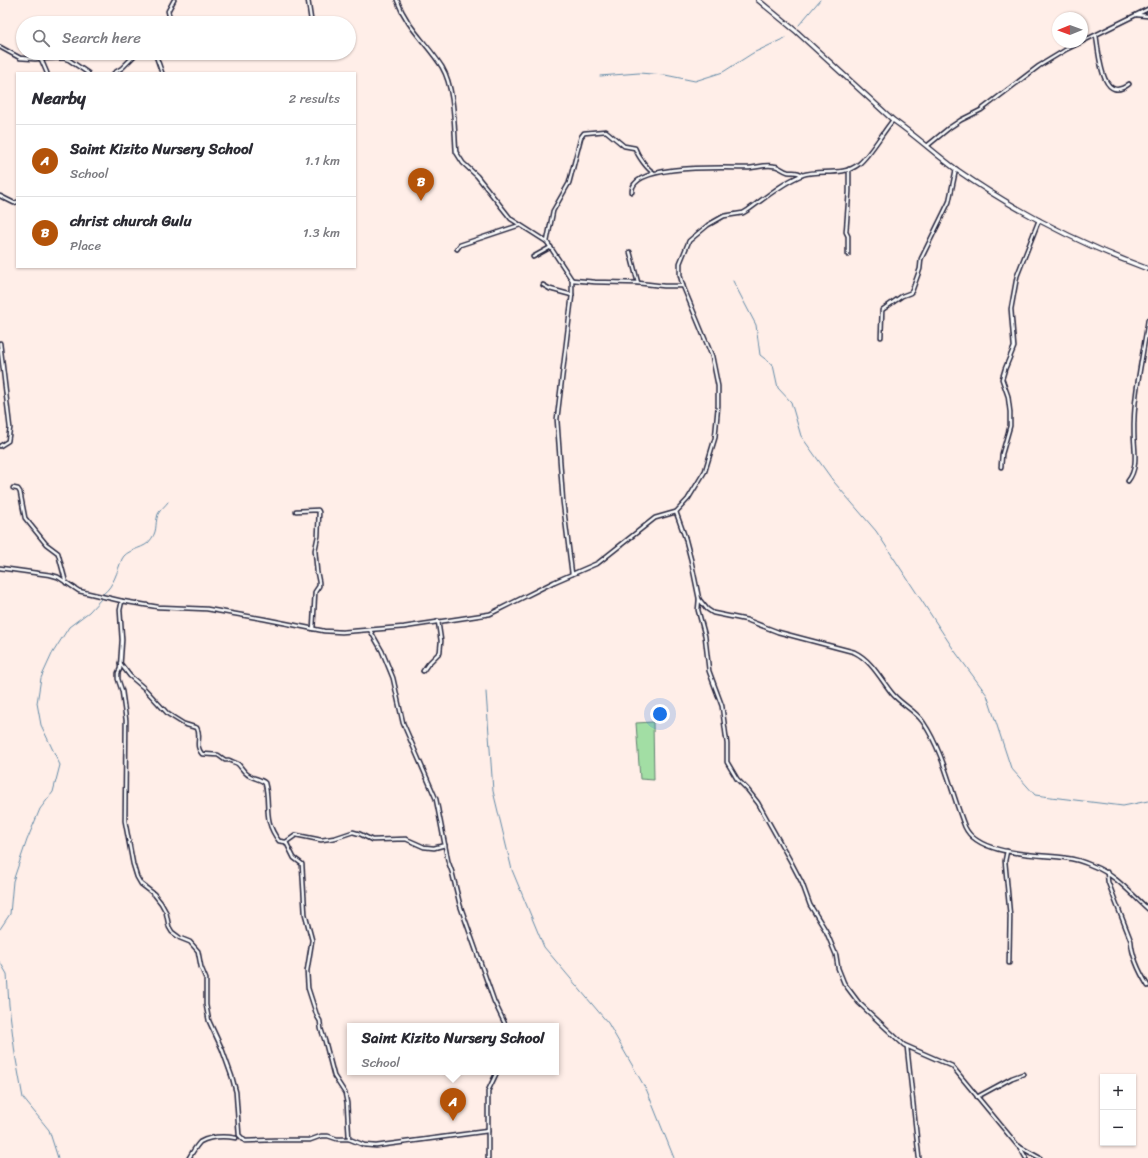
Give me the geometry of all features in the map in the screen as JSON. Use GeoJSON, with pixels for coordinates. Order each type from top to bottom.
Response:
{"type":"FeatureCollection","features":[{"type":"Feature","properties":{"kind":"main road"},"geometry":{"type":"LineString","coordinates":[[758,0],[802,37],[893,120],[908,130],[956,169],[994,195],[1039,220],[1089,246],[1148,269]]}},
{"type":"Feature","properties":{"kind":"street"},"geometry":{"type":"LineString","coordinates":[[169,16],[168,11],[174,0]]}},
{"type":"Feature","properties":{"kind":"street"},"geometry":{"type":"LineString","coordinates":[[308,0],[310,16]]}},
{"type":"Feature","properties":{"kind":"street"},"geometry":{"type":"LineString","coordinates":[[397,0],[410,26],[432,53],[445,73],[450,94],[456,152],[463,163],[477,176],[511,219],[547,242],[572,280],[572,296],[557,419],[567,538],[572,574]]}},
{"type":"Feature","properties":{"kind":"street"},"geometry":{"type":"LineString","coordinates":[[927,146],[961,120],[981,110],[1039,66],[1067,49],[1148,9]]}},
{"type":"Feature","properties":{"kind":"street"},"geometry":{"type":"LineString","coordinates":[[1135,15],[1148,16]]}},
{"type":"Feature","properties":{"kind":"street"},"geometry":{"type":"LineString","coordinates":[[1096,35],[1103,74],[1108,85],[1113,89],[1120,90],[1129,84]]}},
{"type":"Feature","properties":{"kind":"street"},"geometry":{"type":"LineString","coordinates":[[0,47],[16,56]]}},
{"type":"Feature","properties":{"kind":"street"},"geometry":{"type":"LineString","coordinates":[[41,60],[46,72]]}},
{"type":"Feature","properties":{"kind":"street"},"geometry":{"type":"LineString","coordinates":[[70,60],[87,72]]}},
{"type":"Feature","properties":{"kind":"street"},"geometry":{"type":"LineString","coordinates":[[116,72],[130,60]]}},
{"type":"Feature","properties":{"kind":"street"},"geometry":{"type":"LineString","coordinates":[[157,60],[162,72]]}},
{"type":"Feature","properties":{"kind":"street"},"geometry":{"type":"LineString","coordinates":[[0,568],[51,575],[58,577],[78,591],[122,601],[158,607],[207,609],[324,631],[342,632],[404,626],[490,614],[598,563],[656,518],[676,512],[688,499],[705,470],[715,438],[718,386],[714,364],[680,276],[680,263],[685,249],[694,236],[717,219],[724,216],[743,213],[780,186],[810,173],[832,173],[849,169],[859,164],[893,120]]}},
{"type":"Feature","properties":{"kind":"street"},"geometry":{"type":"LineString","coordinates":[[547,242],[553,211],[569,183],[581,137],[584,133],[608,132],[624,146],[634,147],[640,160],[645,163],[654,173]]}},
{"type":"Feature","properties":{"kind":"street"},"geometry":{"type":"LineString","coordinates":[[632,192],[635,182],[654,173],[701,167],[751,168],[763,165],[776,166],[787,172],[798,172],[803,175]]}},
{"type":"Feature","properties":{"kind":"street"},"geometry":{"type":"LineString","coordinates":[[848,255],[848,236],[846,232],[850,192],[849,169]]}},
{"type":"Feature","properties":{"kind":"street"},"geometry":{"type":"LineString","coordinates":[[880,337],[882,310],[912,291],[920,269],[921,260],[949,202],[956,169]]}},
{"type":"Feature","properties":{"kind":"street"},"geometry":{"type":"LineString","coordinates":[[0,196],[14,203],[16,202]]}},
{"type":"Feature","properties":{"kind":"street"},"geometry":{"type":"LineString","coordinates":[[1000,467],[1002,454],[1009,433],[1010,422],[1008,396],[1002,379],[1014,347],[1011,309],[1018,276],[1039,220]]}},
{"type":"Feature","properties":{"kind":"street"},"geometry":{"type":"LineString","coordinates":[[457,249],[460,245],[520,225]]}},
{"type":"Feature","properties":{"kind":"street"},"geometry":{"type":"LineString","coordinates":[[533,257],[551,247]]}},
{"type":"Feature","properties":{"kind":"street"},"geometry":{"type":"LineString","coordinates":[[630,252],[638,282]]}},
{"type":"Feature","properties":{"kind":"street"},"geometry":{"type":"LineString","coordinates":[[572,280],[595,282],[638,282],[664,286],[683,286]]}},
{"type":"Feature","properties":{"kind":"street"},"geometry":{"type":"LineString","coordinates":[[543,285],[550,289],[572,296]]}},
{"type":"Feature","properties":{"kind":"street"},"geometry":{"type":"LineString","coordinates":[[1128,481],[1133,474],[1135,462],[1135,412],[1148,320]]}},
{"type":"Feature","properties":{"kind":"street"},"geometry":{"type":"LineString","coordinates":[[0,343],[10,428],[8,441],[0,446]]}},
{"type":"Feature","properties":{"kind":"street"},"geometry":{"type":"LineString","coordinates":[[13,488],[18,489],[20,492],[26,520],[46,544],[58,553],[66,583]]}},
{"type":"Feature","properties":{"kind":"street"},"geometry":{"type":"LineString","coordinates":[[296,510],[318,510],[319,512],[318,536],[315,550],[319,586],[315,592],[313,629]]}},
{"type":"Feature","properties":{"kind":"street"},"geometry":{"type":"LineString","coordinates":[[676,512],[685,537],[699,599],[698,610],[705,636],[709,671],[722,706],[727,744],[726,758],[737,779],[758,803],[792,862],[810,905],[826,931],[835,952],[838,968],[844,983],[859,1003],[907,1047],[951,1066],[1019,1146],[1026,1158]]}},
{"type":"Feature","properties":{"kind":"street"},"geometry":{"type":"LineString","coordinates":[[699,599],[707,609],[713,613],[747,620],[778,632],[858,654],[864,658],[893,694],[924,723],[939,755],[967,832],[971,837],[981,843],[1007,851],[1069,858],[1081,861],[1107,872],[1147,907]]}},
{"type":"Feature","properties":{"kind":"street"},"geometry":{"type":"LineString","coordinates":[[122,601],[120,610],[122,640],[118,679],[122,691],[126,720],[125,822],[133,864],[137,878],[141,884],[154,894],[161,903],[166,912],[169,927],[172,932],[180,938],[190,942],[198,951],[201,967],[206,979],[206,1005],[209,1020],[222,1049],[236,1092],[239,1135],[242,1139]]}},
{"type":"Feature","properties":{"kind":"street"},"geometry":{"type":"LineString","coordinates":[[423,672],[428,664],[440,652],[441,641],[438,621]]}},
{"type":"Feature","properties":{"kind":"street"},"geometry":{"type":"LineString","coordinates":[[370,630],[382,651],[396,689],[403,723],[436,799],[445,845],[460,905],[494,1001],[505,1023]]}},
{"type":"Feature","properties":{"kind":"street"},"geometry":{"type":"LineString","coordinates":[[120,663],[130,676],[144,688],[168,714],[184,724],[199,730],[197,745],[202,754],[218,755],[225,760],[238,764],[247,774],[265,783],[267,815],[279,841],[286,842],[296,835],[321,840],[335,838],[353,832],[372,840],[406,839],[424,847],[434,848],[445,845]]}},
{"type":"Feature","properties":{"kind":"street"},"geometry":{"type":"LineString","coordinates":[[286,842],[294,858],[302,864],[305,914],[312,940],[307,971],[308,988],[320,1021],[334,1076],[345,1093],[349,1139]]}},
{"type":"Feature","properties":{"kind":"street"},"geometry":{"type":"LineString","coordinates":[[1007,851],[1005,857],[1010,908],[1009,963]]}},
{"type":"Feature","properties":{"kind":"street"},"geometry":{"type":"LineString","coordinates":[[1107,872],[1108,882],[1131,941],[1132,950],[1148,986]]}},
{"type":"Feature","properties":{"kind":"street"},"geometry":{"type":"LineString","coordinates":[[907,1047],[919,1158]]}},
{"type":"Feature","properties":{"kind":"street"},"geometry":{"type":"LineString","coordinates":[[977,1097],[1012,1078],[1023,1074]]}},
{"type":"Feature","properties":{"kind":"street"},"geometry":{"type":"LineString","coordinates":[[488,1158],[488,1091],[496,1075]]}},
{"type":"Feature","properties":{"kind":"street"},"geometry":{"type":"LineString","coordinates":[[188,1158],[199,1143],[218,1137],[236,1138],[245,1141],[310,1140],[317,1139],[321,1136],[326,1136],[337,1139],[349,1139],[366,1145],[376,1146],[488,1131]]}},
{"type":"Feature","properties":{"kind":"street"},"geometry":{"type":"LineString","coordinates":[[236,1138],[239,1135]]}},
{"type":"Feature","properties":{"kind":"street"},"geometry":{"type":"LineString","coordinates":[[1019,1146],[1040,1158]]}},
{"type":"Feature","properties":{"kind":"green space"},"geometry":{"type":"Polygon","coordinates":[[[653,722],[654,780],[640,779],[636,723],[653,722]]]}},
{"type":"Feature","properties":{"kind":"waterway"},"geometry":{"type":"LineString","coordinates":[[799,25],[820,0]]}},
{"type":"Feature","properties":{"kind":"waterway"},"geometry":{"type":"LineString","coordinates":[[600,76],[639,73],[665,75],[695,81],[723,72],[753,53],[785,38]]}},
{"type":"Feature","properties":{"kind":"waterway"},"geometry":{"type":"LineString","coordinates":[[733,281],[756,325],[760,355],[773,365],[778,388],[791,402],[801,436],[834,482],[876,531],[954,650],[987,695],[1011,768],[1035,795],[1123,806],[1148,801]]}},
{"type":"Feature","properties":{"kind":"waterway"},"geometry":{"type":"LineString","coordinates":[[103,594],[113,583],[124,556],[148,543],[154,535],[158,514],[168,502]]}},
{"type":"Feature","properties":{"kind":"waterway"},"geometry":{"type":"LineString","coordinates":[[0,929],[10,914],[13,881],[27,840],[40,809],[53,792],[60,765],[41,725],[37,703],[41,678],[52,654],[69,627],[89,612],[102,598]]}},
{"type":"Feature","properties":{"kind":"waterway"},"geometry":{"type":"LineString","coordinates":[[486,692],[493,791],[512,870],[544,947],[608,1023],[647,1091],[674,1158]]}},
{"type":"Feature","properties":{"kind":"waterway"},"geometry":{"type":"LineString","coordinates":[[0,962],[7,974],[15,1054],[23,1098],[49,1130],[58,1158]]}},
{"type":"Feature","properties":{"kind":"place","name":"christ church Gulu"},"geometry":{"type":"Point","coordinates":[421,201]}},
{"type":"Feature","properties":{"kind":"place","name":"Saint Kizito Nursery School"},"geometry":{"type":"Point","coordinates":[453,1121]}}]}
